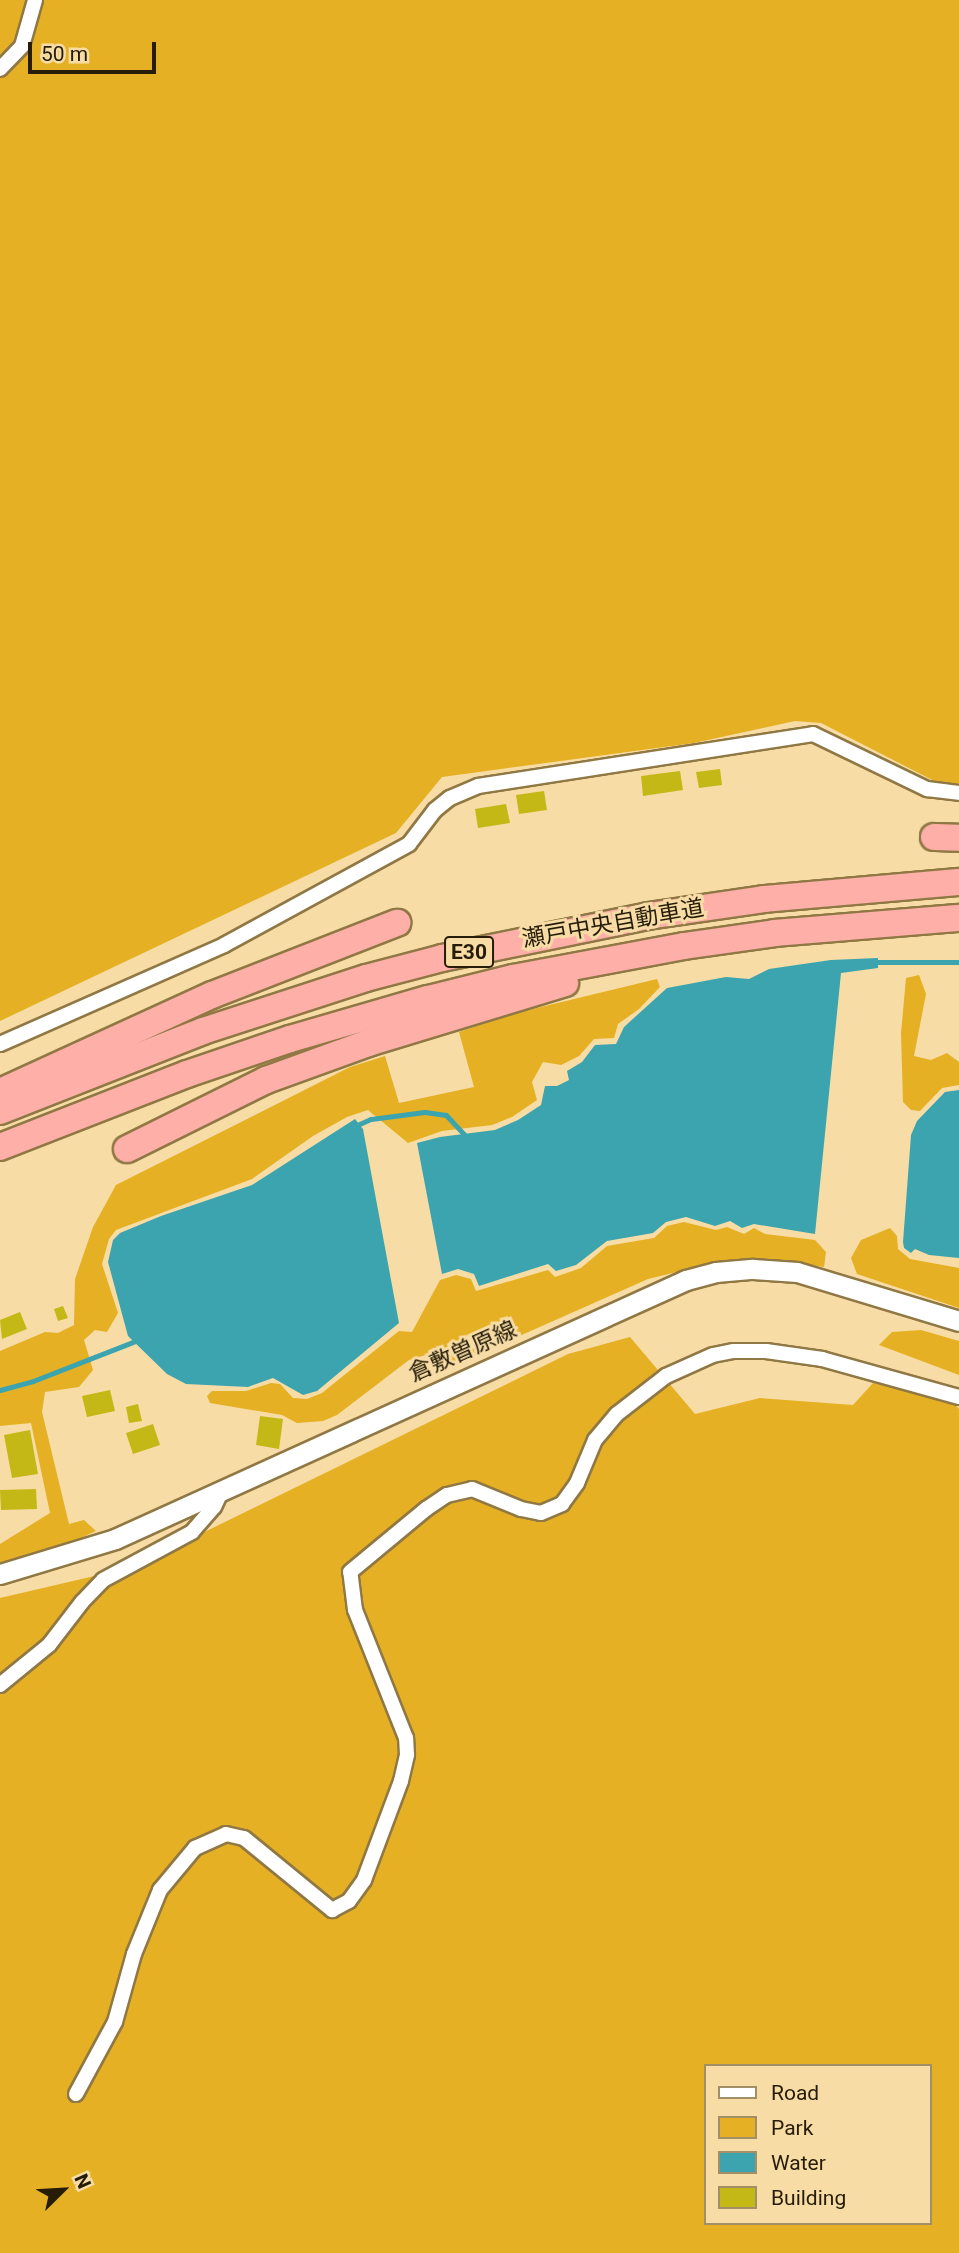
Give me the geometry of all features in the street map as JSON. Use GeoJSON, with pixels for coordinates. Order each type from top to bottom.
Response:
{"type":"FeatureCollection","features":[{"type":"Feature","properties":{"kind":"highway","name":"瀬戸中央自動車道"},"geometry":{"type":"LineString","coordinates":[[0,1111],[204,1031],[366,978],[442,958],[674,912],[777,898],[959,882]]}},
{"type":"Feature","properties":{"kind":"highway","name":"瀬戸中央自動車道"},"geometry":{"type":"LineString","coordinates":[[0,1147],[187,1074],[290,1039],[428,999],[513,978],[684,946],[775,933],[959,918]]}},
{"type":"Feature","properties":{"kind":"highway"},"geometry":{"type":"LineString","coordinates":[[0,1092],[212,995],[397,923]]}},
{"type":"Feature","properties":{"kind":"highway"},"geometry":{"type":"LineString","coordinates":[[127,1149],[266,1080],[368,1043],[684,946]]}},
{"type":"Feature","properties":{"kind":"street"},"geometry":{"type":"LineString","coordinates":[[0,69],[22,46],[35,0]]}},
{"type":"Feature","properties":{"kind":"street"},"geometry":{"type":"LineString","coordinates":[[0,1044],[225,945],[409,844],[435,810],[450,798],[478,786],[813,734],[927,789],[959,793]]}},
{"type":"Feature","properties":{"kind":"street","name":"倉敷曽原線"},"geometry":{"type":"LineString","coordinates":[[0,1574],[115,1539],[686,1280],[716,1272],[753,1269],[797,1272],[959,1321]]}},
{"type":"Feature","properties":{"kind":"street"},"geometry":{"type":"LineString","coordinates":[[76,2094],[115,2022],[134,1954],[160,1890],[195,1848],[226,1834],[244,1838],[332,1910],[349,1901],[364,1880],[401,1781],[407,1755],[406,1738],[355,1610],[350,1572],[426,1510],[447,1495],[472,1489],[520,1509],[541,1513],[562,1504],[577,1483],[595,1440],[617,1414],[666,1376],[713,1355],[766,1351],[822,1359],[959,1396]]}},
{"type":"Feature","properties":{"kind":"street"},"geometry":{"type":"LineString","coordinates":[[0,1685],[49,1645],[103,1580],[192,1532],[214,1507],[222,1490]]}},
{"type":"Feature","properties":{"kind":"green space"},"geometry":{"type":"Polygon","coordinates":[[[0,0],[959,0],[959,783],[940,784],[821,723],[795,721],[694,743],[442,777],[396,833],[0,1021],[0,0]]]}},
{"type":"Feature","properties":{"kind":"green space"},"geometry":{"type":"Polygon","coordinates":[[[919,975],[926,994],[914,1056],[931,1060],[947,1053],[959,1062],[959,1085],[942,1088],[920,1111],[911,1110],[903,1102],[901,1033],[906,978],[919,975]]]}},
{"type":"Feature","properties":{"kind":"green space"},"geometry":{"type":"Polygon","coordinates":[[[657,979],[660,987],[639,1009],[618,1024],[614,1038],[594,1039],[579,1056],[561,1065],[543,1062],[532,1082],[537,1100],[512,1117],[492,1125],[442,1131],[408,1143],[368,1110],[347,1117],[313,1136],[252,1179],[116,1230],[109,1239],[102,1264],[118,1313],[107,1332],[95,1330],[84,1340],[93,1370],[79,1387],[45,1392],[42,1412],[69,1524],[84,1520],[96,1531],[59,1548],[0,1563],[0,1544],[50,1513],[31,1423],[0,1426],[0,1351],[45,1332],[58,1333],[74,1325],[75,1279],[93,1227],[116,1185],[350,1067],[385,1056],[399,1103],[474,1087],[459,1032],[512,1014],[657,979]]]}},
{"type":"Feature","properties":{"kind":"green space"},"geometry":{"type":"Polygon","coordinates":[[[684,1222],[716,1230],[727,1227],[744,1234],[754,1228],[765,1234],[815,1240],[826,1252],[824,1267],[781,1260],[748,1261],[693,1268],[648,1279],[449,1367],[429,1354],[409,1360],[337,1415],[323,1421],[297,1423],[282,1415],[210,1403],[207,1396],[212,1391],[246,1391],[271,1383],[280,1384],[293,1398],[307,1399],[322,1393],[399,1331],[412,1332],[440,1280],[456,1275],[471,1279],[476,1291],[548,1270],[555,1277],[581,1268],[607,1246],[654,1238],[667,1226],[684,1222]]]}},
{"type":"Feature","properties":{"kind":"green space"},"geometry":{"type":"Polygon","coordinates":[[[890,1228],[897,1236],[898,1249],[910,1259],[959,1268],[959,1308],[857,1274],[851,1258],[861,1240],[890,1228]]]}},
{"type":"Feature","properties":{"kind":"green space"},"geometry":{"type":"Polygon","coordinates":[[[921,1330],[959,1341],[959,1375],[879,1345],[892,1332],[921,1330]]]}},
{"type":"Feature","properties":{"kind":"green space"},"geometry":{"type":"Polygon","coordinates":[[[630,1337],[695,1414],[760,1398],[853,1405],[873,1383],[954,1403],[959,1409],[959,2253],[0,2253],[0,1598],[133,1567],[568,1354],[630,1337]]]}},
{"type":"Feature","properties":{"kind":"water"},"geometry":{"type":"Polygon","coordinates":[[[878,958],[878,968],[841,973],[815,1234],[754,1224],[742,1228],[730,1221],[715,1226],[686,1217],[666,1222],[653,1233],[607,1241],[576,1265],[556,1271],[548,1264],[479,1286],[474,1274],[458,1269],[442,1274],[417,1143],[440,1137],[495,1130],[518,1120],[541,1105],[545,1086],[557,1086],[569,1080],[567,1071],[582,1062],[595,1045],[616,1044],[624,1027],[667,988],[726,977],[749,979],[769,969],[831,960],[878,958]]]}},
{"type":"Feature","properties":{"kind":"water"},"geometry":{"type":"Polygon","coordinates":[[[959,1090],[959,1258],[929,1255],[915,1249],[911,1253],[904,1248],[903,1242],[911,1135],[917,1121],[945,1092],[959,1090]]]}},
{"type":"Feature","properties":{"kind":"water"},"geometry":{"type":"Polygon","coordinates":[[[355,1119],[363,1129],[399,1323],[317,1391],[303,1395],[273,1378],[248,1387],[186,1384],[167,1374],[128,1336],[108,1262],[113,1240],[120,1233],[161,1216],[252,1185],[355,1119]]]}},
{"type":"Feature","properties":{"kind":"building"},"geometry":{"type":"Polygon","coordinates":[[[720,769],[722,785],[699,788],[696,772],[720,769]]]}},
{"type":"Feature","properties":{"kind":"building"},"geometry":{"type":"Polygon","coordinates":[[[680,771],[683,790],[643,796],[641,776],[680,771]]]}},
{"type":"Feature","properties":{"kind":"building"},"geometry":{"type":"Polygon","coordinates":[[[544,791],[547,810],[519,814],[516,795],[544,791]]]}},
{"type":"Feature","properties":{"kind":"building"},"geometry":{"type":"Polygon","coordinates":[[[506,804],[510,823],[478,828],[475,809],[506,804]]]}},
{"type":"Feature","properties":{"kind":"building"},"geometry":{"type":"Polygon","coordinates":[[[63,1306],[68,1318],[58,1321],[54,1309],[63,1306]]]}},
{"type":"Feature","properties":{"kind":"building"},"geometry":{"type":"Polygon","coordinates":[[[20,1312],[27,1329],[2,1339],[0,1320],[20,1312]]]}},
{"type":"Feature","properties":{"kind":"building"},"geometry":{"type":"Polygon","coordinates":[[[110,1390],[115,1411],[87,1417],[82,1396],[110,1390]]]}},
{"type":"Feature","properties":{"kind":"building"},"geometry":{"type":"Polygon","coordinates":[[[138,1404],[142,1421],[129,1423],[126,1407],[138,1404]]]}},
{"type":"Feature","properties":{"kind":"building"},"geometry":{"type":"Polygon","coordinates":[[[260,1416],[283,1419],[279,1449],[256,1445],[260,1416]]]}},
{"type":"Feature","properties":{"kind":"building"},"geometry":{"type":"Polygon","coordinates":[[[153,1424],[160,1445],[133,1454],[126,1433],[153,1424]]]}},
{"type":"Feature","properties":{"kind":"building"},"geometry":{"type":"Polygon","coordinates":[[[30,1430],[38,1474],[12,1478],[4,1435],[30,1430]]]}},
{"type":"Feature","properties":{"kind":"building"},"geometry":{"type":"Polygon","coordinates":[[[36,1489],[37,1509],[1,1510],[0,1490],[36,1489]]]}},
{"type":"Feature","properties":{"kind":"waterway"},"geometry":{"type":"LineString","coordinates":[[873,962],[959,962]]}},
{"type":"Feature","properties":{"kind":"waterway"},"geometry":{"type":"LineString","coordinates":[[355,1126],[371,1119],[425,1112],[446,1115],[469,1140]]}},
{"type":"Feature","properties":{"kind":"waterway"},"geometry":{"type":"LineString","coordinates":[[0,1390],[33,1381],[138,1340]]}}]}
